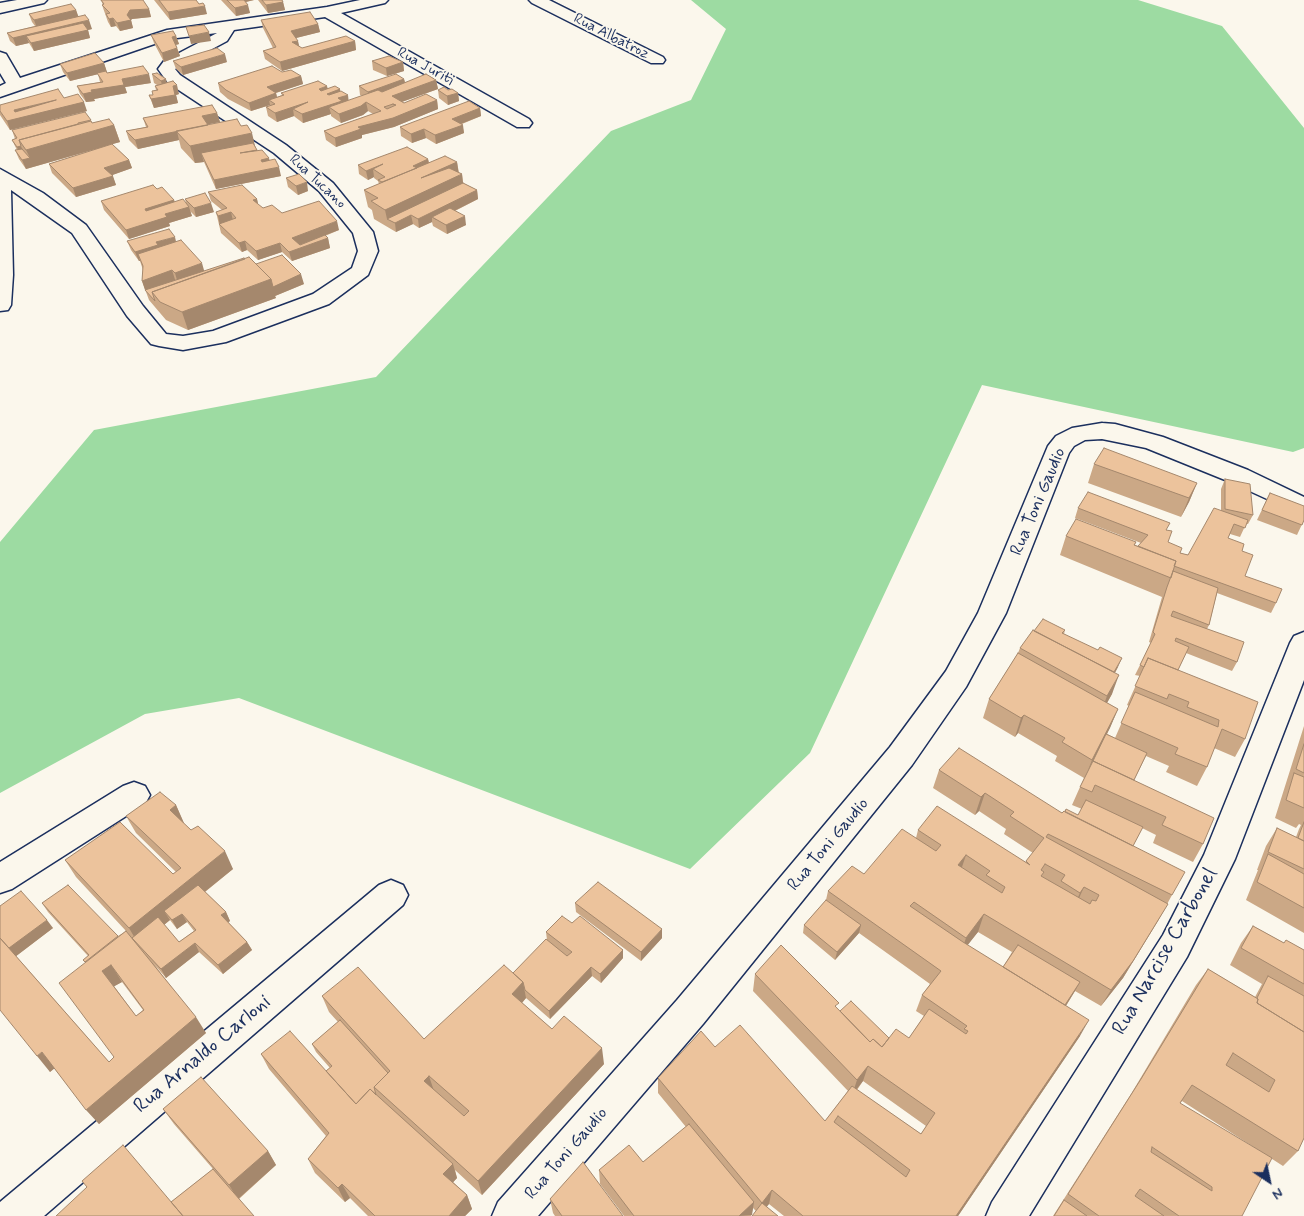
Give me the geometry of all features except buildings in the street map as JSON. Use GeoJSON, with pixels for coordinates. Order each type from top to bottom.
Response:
{"type":"FeatureCollection","features":[{"type":"Feature","properties":{"kind":"street"},"geometry":{"type":"LineString","coordinates":[[0,8],[40,0]]}},
{"type":"Feature","properties":{"kind":"street"},"geometry":{"type":"LineString","coordinates":[[0,57],[7,89],[167,35],[327,12],[380,0]]}},
{"type":"Feature","properties":{"kind":"street","name":"Rua Albatroz"},"geometry":{"type":"LineString","coordinates":[[537,0],[657,60]]}},
{"type":"Feature","properties":{"kind":"street","name":"Rua Juriti"},"geometry":{"type":"LineString","coordinates":[[327,12],[523,123]]}},
{"type":"Feature","properties":{"kind":"street","name":"Rua Tucano"},"geometry":{"type":"LineString","coordinates":[[1,176],[36,197],[79,229],[135,311],[159,339],[183,343],[218,337],[321,299],[361,271],[368,252],[363,232],[326,187],[280,149],[174,79],[166,69],[170,64],[221,38],[229,26]]}},
{"type":"Feature","properties":{"kind":"street"},"geometry":{"type":"LineString","coordinates":[[0,305],[3,275],[1,176]]}},
{"type":"Feature","properties":{"kind":"street","name":"Rua Toni Gaudio"},"geometry":{"type":"LineString","coordinates":[[512,1216],[690,1012],[902,756],[956,679],[992,613],[1057,452],[1065,441],[1080,433],[1115,432],[1154,442],[1239,476],[1304,507]]}},
{"type":"Feature","properties":{"kind":"street","name":"Rua Narcise Carbonel"},"geometry":{"type":"LineString","coordinates":[[1006,1216],[1041,1163],[1179,937],[1219,859],[1304,643]]}},
{"type":"Feature","properties":{"kind":"street"},"geometry":{"type":"LineString","coordinates":[[0,879],[134,794]]}},
{"type":"Feature","properties":{"kind":"street","name":"Rua Arnaldo Carloni"},"geometry":{"type":"LineString","coordinates":[[14,1216],[392,895]]}},
{"type":"Feature","properties":{"kind":"green space"},"geometry":{"type":"Polygon","coordinates":[[[691,0],[1138,0],[1222,26],[1304,128],[1304,448],[1293,452],[982,385],[810,753],[690,869],[239,698],[145,714],[0,793],[0,542],[94,430],[376,377],[611,131],[691,100],[726,29],[691,0]]]}}]}
